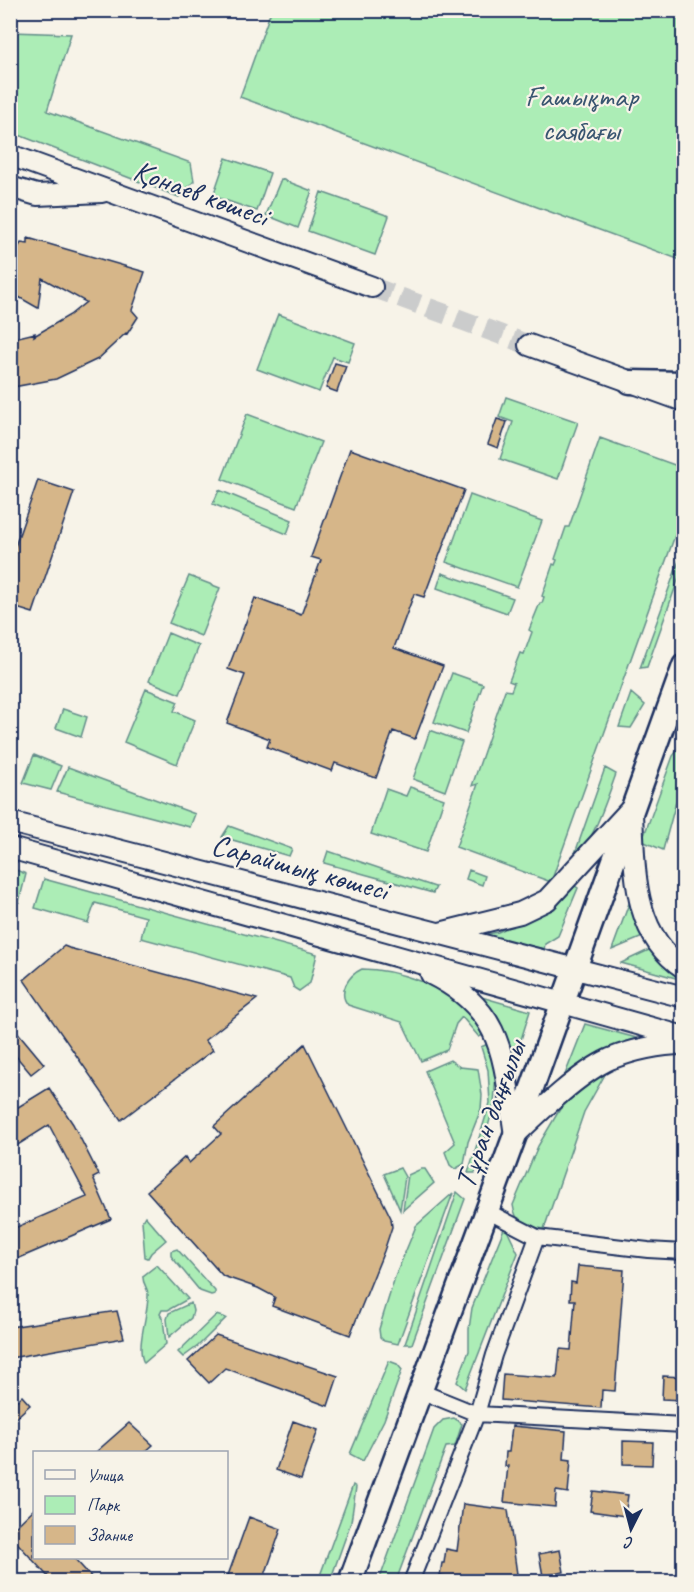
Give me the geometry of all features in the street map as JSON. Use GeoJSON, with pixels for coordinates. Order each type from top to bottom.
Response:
{"type":"FeatureCollection","features":[{"type":"Feature","properties":{"kind":"main road","name":"Қонаев көшесі"},"geometry":{"type":"LineString","coordinates":[[10,155],[372,287]]}},
{"type":"Feature","properties":{"kind":"main road"},"geometry":{"type":"LineString","coordinates":[[10,187],[37,195],[112,192]]}},
{"type":"Feature","properties":{"kind":"main road"},"geometry":{"type":"LineString","coordinates":[[529,345],[684,401]]}},
{"type":"Feature","properties":{"kind":"main road"},"geometry":{"type":"LineString","coordinates":[[630,382],[684,382]]}},
{"type":"Feature","properties":{"kind":"main road","name":"Тұран даңғылы"},"geometry":{"type":"LineString","coordinates":[[350,1581],[515,1135],[684,666]]}},
{"type":"Feature","properties":{"kind":"main road"},"geometry":{"type":"LineString","coordinates":[[437,933],[511,916],[547,900],[632,808]]}},
{"type":"Feature","properties":{"kind":"main road"},"geometry":{"type":"LineString","coordinates":[[632,808],[638,895],[642,910],[650,932],[664,954],[684,968]]}},
{"type":"Feature","properties":{"kind":"main road","name":"Сарайшық көшесі"},"geometry":{"type":"LineString","coordinates":[[10,822],[684,998]]}},
{"type":"Feature","properties":{"kind":"main road","name":"Сарайшық көшесі"},"geometry":{"type":"LineString","coordinates":[[10,848],[684,1037]]}},
{"type":"Feature","properties":{"kind":"main road"},"geometry":{"type":"LineString","coordinates":[[393,956],[451,984],[472,1000],[486,1018],[495,1034],[501,1057],[515,1135]]}},
{"type":"Feature","properties":{"kind":"main road"},"geometry":{"type":"LineString","coordinates":[[515,1135],[550,1102],[610,1059],[670,1044],[684,1044]]}},
{"type":"Feature","properties":{"kind":"street"},"geometry":{"type":"LineString","coordinates":[[487,1211],[537,1237],[684,1252]]}},
{"type":"Feature","properties":{"kind":"street"},"geometry":{"type":"LineString","coordinates":[[411,1581],[477,1414],[494,1355],[537,1237]]}},
{"type":"Feature","properties":{"kind":"street"},"geometry":{"type":"LineString","coordinates":[[420,1391],[477,1414],[684,1425]]}},
{"type":"Feature","properties":{"kind":"green space"},"geometry":{"type":"Polygon","coordinates":[[[10,11],[17,11],[12,32],[71,34],[47,111],[191,163],[194,181],[179,197],[11,132],[10,11]]]}},
{"type":"Feature","properties":{"kind":"green space","name":"Ғашықтар саябағы"},"geometry":{"type":"Polygon","coordinates":[[[271,11],[683,11],[683,261],[240,97],[271,11]]]}},
{"type":"Feature","properties":{"kind":"green space"},"geometry":{"type":"Polygon","coordinates":[[[226,158],[270,173],[257,211],[213,196],[226,158]]]}},
{"type":"Feature","properties":{"kind":"green space"},"geometry":{"type":"Polygon","coordinates":[[[281,179],[312,191],[298,228],[266,215],[281,179]]]}},
{"type":"Feature","properties":{"kind":"green space"},"geometry":{"type":"Polygon","coordinates":[[[321,192],[389,216],[375,255],[308,231],[321,192]]]}},
{"type":"Feature","properties":{"kind":"green space"},"geometry":{"type":"Polygon","coordinates":[[[278,314],[355,343],[348,362],[333,357],[319,392],[257,369],[278,314]]]}},
{"type":"Feature","properties":{"kind":"green space"},"geometry":{"type":"Polygon","coordinates":[[[506,397],[578,422],[558,479],[500,459],[513,422],[499,417],[506,397]]]}},
{"type":"Feature","properties":{"kind":"green space"},"geometry":{"type":"Polygon","coordinates":[[[247,414],[321,442],[296,507],[222,479],[247,414]]]}},
{"type":"Feature","properties":{"kind":"green space"},"geometry":{"type":"Polygon","coordinates":[[[600,438],[683,468],[683,513],[551,882],[456,847],[478,784],[472,786],[505,690],[511,691],[514,683],[509,681],[520,653],[524,654],[532,632],[529,630],[540,603],[542,603],[544,597],[542,596],[553,564],[555,565],[557,560],[555,559],[566,527],[569,527],[600,438]]]}},
{"type":"Feature","properties":{"kind":"green space"},"geometry":{"type":"Polygon","coordinates":[[[219,490],[292,520],[287,534],[213,504],[219,490]]]}},
{"type":"Feature","properties":{"kind":"green space"},"geometry":{"type":"Polygon","coordinates":[[[470,495],[542,521],[517,587],[446,562],[470,495]]]}},
{"type":"Feature","properties":{"kind":"green space"},"geometry":{"type":"Polygon","coordinates":[[[680,558],[683,566],[647,667],[640,668],[680,558]]]}},
{"type":"Feature","properties":{"kind":"green space"},"geometry":{"type":"Polygon","coordinates":[[[442,573],[513,598],[507,613],[437,588],[442,573]]]}},
{"type":"Feature","properties":{"kind":"green space"},"geometry":{"type":"Polygon","coordinates":[[[189,576],[220,588],[201,636],[169,623],[189,576]]]}},
{"type":"Feature","properties":{"kind":"green space"},"geometry":{"type":"Polygon","coordinates":[[[168,633],[199,646],[180,694],[149,681],[168,633]]]}},
{"type":"Feature","properties":{"kind":"green space"},"geometry":{"type":"Polygon","coordinates":[[[452,673],[483,684],[466,733],[434,722],[452,673]]]}},
{"type":"Feature","properties":{"kind":"green space"},"geometry":{"type":"Polygon","coordinates":[[[146,689],[178,702],[174,711],[195,720],[177,764],[124,742],[146,689]]]}},
{"type":"Feature","properties":{"kind":"green space"},"geometry":{"type":"Polygon","coordinates":[[[631,693],[645,705],[631,728],[619,727],[631,693]]]}},
{"type":"Feature","properties":{"kind":"green space"},"geometry":{"type":"Polygon","coordinates":[[[63,709],[87,717],[81,737],[56,728],[63,709]]]}},
{"type":"Feature","properties":{"kind":"green space"},"geometry":{"type":"Polygon","coordinates":[[[430,730],[462,742],[445,791],[413,779],[430,730]]]}},
{"type":"Feature","properties":{"kind":"green space"},"geometry":{"type":"Polygon","coordinates":[[[683,743],[683,776],[663,850],[642,841],[673,756],[683,743]]]}},
{"type":"Feature","properties":{"kind":"green space"},"geometry":{"type":"Polygon","coordinates":[[[34,755],[61,766],[51,790],[23,783],[34,755]]]}},
{"type":"Feature","properties":{"kind":"green space"},"geometry":{"type":"Polygon","coordinates":[[[68,767],[195,814],[190,827],[57,792],[68,767]]]}},
{"type":"Feature","properties":{"kind":"green space"},"geometry":{"type":"Polygon","coordinates":[[[605,768],[616,774],[592,834],[586,845],[573,859],[605,768]]]}},
{"type":"Feature","properties":{"kind":"green space"},"geometry":{"type":"Polygon","coordinates":[[[410,787],[444,799],[426,852],[371,834],[386,789],[406,796],[410,787]]]}},
{"type":"Feature","properties":{"kind":"green space"},"geometry":{"type":"Polygon","coordinates":[[[229,826],[292,849],[289,856],[222,837],[229,826]]]}},
{"type":"Feature","properties":{"kind":"green space"},"geometry":{"type":"Polygon","coordinates":[[[328,851],[436,887],[433,893],[324,863],[328,851]]]}},
{"type":"Feature","properties":{"kind":"green space"},"geometry":{"type":"Polygon","coordinates":[[[16,870],[26,874],[19,902],[11,897],[11,880],[16,870]]]}},
{"type":"Feature","properties":{"kind":"green space"},"geometry":{"type":"Polygon","coordinates":[[[469,870],[485,876],[482,885],[466,879],[469,870]]]}},
{"type":"Feature","properties":{"kind":"green space"},"geometry":{"type":"Polygon","coordinates":[[[44,879],[317,954],[310,983],[299,991],[294,988],[290,978],[141,938],[146,917],[95,903],[88,923],[35,908],[44,879]]]}},
{"type":"Feature","properties":{"kind":"green space"},"geometry":{"type":"Polygon","coordinates":[[[575,886],[578,888],[558,936],[545,944],[544,949],[482,935],[498,932],[549,908],[575,886]]]}},
{"type":"Feature","properties":{"kind":"green space"},"geometry":{"type":"Polygon","coordinates":[[[631,898],[645,936],[612,950],[631,898]]]}},
{"type":"Feature","properties":{"kind":"green space"},"geometry":{"type":"Polygon","coordinates":[[[651,949],[683,978],[683,980],[621,963],[651,949]]]}},
{"type":"Feature","properties":{"kind":"green space"},"geometry":{"type":"Polygon","coordinates":[[[362,969],[389,972],[419,980],[447,993],[472,1013],[487,1033],[479,1037],[462,1017],[456,1024],[447,1050],[421,1061],[402,1022],[348,1005],[344,989],[353,975],[362,969]]]}},
{"type":"Feature","properties":{"kind":"green space"},"geometry":{"type":"Polygon","coordinates":[[[471,994],[530,1011],[508,1081],[471,994]]]}},
{"type":"Feature","properties":{"kind":"green space"},"geometry":{"type":"Polygon","coordinates":[[[585,1024],[655,1043],[559,1090],[585,1024]]]}},
{"type":"Feature","properties":{"kind":"green space"},"geometry":{"type":"Polygon","coordinates":[[[490,1043],[496,1071],[494,1105],[475,1173],[468,1173],[490,1103],[488,1070],[481,1047],[490,1043]]]}},
{"type":"Feature","properties":{"kind":"green space"},"geometry":{"type":"Polygon","coordinates":[[[450,1060],[460,1067],[478,1069],[482,1095],[481,1109],[468,1142],[464,1164],[455,1169],[450,1165],[445,1152],[455,1143],[425,1071],[450,1060]]]}},
{"type":"Feature","properties":{"kind":"green space"},"geometry":{"type":"Polygon","coordinates":[[[605,1069],[607,1071],[584,1112],[544,1229],[519,1221],[513,1205],[538,1146],[560,1109],[605,1069]]]}},
{"type":"Feature","properties":{"kind":"green space"},"geometry":{"type":"Polygon","coordinates":[[[400,1168],[405,1177],[400,1210],[384,1174],[400,1168]]]}},
{"type":"Feature","properties":{"kind":"green space"},"geometry":{"type":"Polygon","coordinates":[[[425,1169],[434,1183],[403,1210],[408,1175],[425,1169]]]}},
{"type":"Feature","properties":{"kind":"green space"},"geometry":{"type":"Polygon","coordinates":[[[457,1192],[465,1199],[412,1344],[405,1344],[457,1192]]]}},
{"type":"Feature","properties":{"kind":"green space"},"geometry":{"type":"Polygon","coordinates":[[[453,1193],[398,1344],[384,1341],[380,1337],[379,1329],[395,1277],[416,1226],[453,1193]]]}},
{"type":"Feature","properties":{"kind":"green space"},"geometry":{"type":"Polygon","coordinates":[[[145,1216],[166,1240],[148,1258],[145,1257],[142,1221],[145,1216]]]}},
{"type":"Feature","properties":{"kind":"green space"},"geometry":{"type":"Polygon","coordinates":[[[505,1226],[518,1253],[465,1389],[457,1382],[469,1351],[472,1308],[505,1226]]]}},
{"type":"Feature","properties":{"kind":"green space"},"geometry":{"type":"Polygon","coordinates":[[[177,1249],[215,1291],[215,1294],[200,1291],[171,1256],[171,1251],[177,1249]]]}},
{"type":"Feature","properties":{"kind":"green space"},"geometry":{"type":"Polygon","coordinates":[[[157,1265],[188,1299],[168,1310],[162,1310],[160,1314],[163,1319],[166,1344],[144,1363],[141,1348],[148,1294],[143,1276],[157,1265]]]}},
{"type":"Feature","properties":{"kind":"green space"},"geometry":{"type":"Polygon","coordinates":[[[191,1303],[193,1311],[191,1318],[169,1337],[167,1319],[169,1313],[191,1303]]]}},
{"type":"Feature","properties":{"kind":"green space"},"geometry":{"type":"Polygon","coordinates":[[[216,1315],[226,1318],[198,1346],[183,1357],[178,1352],[216,1315]]]}},
{"type":"Feature","properties":{"kind":"green space"},"geometry":{"type":"Polygon","coordinates":[[[389,1361],[397,1364],[402,1370],[384,1420],[363,1461],[350,1454],[389,1361]]]}},
{"type":"Feature","properties":{"kind":"green space"},"geometry":{"type":"Polygon","coordinates":[[[454,1418],[462,1424],[455,1446],[446,1447],[396,1581],[379,1581],[434,1429],[443,1420],[454,1418]]]}},
{"type":"Feature","properties":{"kind":"green space"},"geometry":{"type":"Polygon","coordinates":[[[353,1485],[356,1487],[351,1522],[330,1581],[318,1581],[353,1485]]]}},
{"type":"Feature","properties":{"kind":"building"},"geometry":{"type":"Polygon","coordinates":[[[28,238],[145,272],[132,310],[138,317],[127,334],[98,359],[56,379],[13,387],[10,339],[35,333],[34,336],[70,315],[86,302],[42,278],[38,308],[10,292],[10,260],[21,243],[28,244],[28,238]]]}},
{"type":"Feature","properties":{"kind":"building"},"geometry":{"type":"Polygon","coordinates":[[[335,363],[346,366],[337,392],[326,388],[335,363]]]}},
{"type":"Feature","properties":{"kind":"building"},"geometry":{"type":"Polygon","coordinates":[[[497,419],[507,422],[498,448],[488,444],[497,419]]]}},
{"type":"Feature","properties":{"kind":"building"},"geometry":{"type":"Polygon","coordinates":[[[350,449],[464,490],[424,597],[414,594],[394,648],[443,666],[415,739],[393,731],[376,778],[335,763],[332,771],[267,747],[270,739],[227,723],[245,675],[228,669],[255,598],[301,615],[321,560],[311,557],[350,449]]]}},
{"type":"Feature","properties":{"kind":"building"},"geometry":{"type":"Polygon","coordinates":[[[38,480],[74,492],[33,613],[10,606],[10,561],[38,480]]]}},
{"type":"Feature","properties":{"kind":"building"},"geometry":{"type":"Polygon","coordinates":[[[64,946],[257,999],[205,1040],[213,1050],[121,1120],[24,980],[64,946]]]}},
{"type":"Feature","properties":{"kind":"building"},"geometry":{"type":"Polygon","coordinates":[[[10,1023],[44,1064],[31,1074],[10,1049],[10,1023]]]}},
{"type":"Feature","properties":{"kind":"building"},"geometry":{"type":"Polygon","coordinates":[[[305,1044],[391,1218],[392,1227],[384,1251],[350,1335],[272,1306],[275,1297],[258,1288],[223,1276],[147,1191],[185,1157],[189,1163],[221,1134],[214,1126],[305,1044]]]}},
{"type":"Feature","properties":{"kind":"building"},"geometry":{"type":"Polygon","coordinates":[[[49,1088],[73,1124],[99,1175],[93,1178],[111,1219],[10,1262],[10,1230],[87,1197],[49,1125],[10,1150],[10,1112],[49,1088]]]}},
{"type":"Feature","properties":{"kind":"building"},"geometry":{"type":"Polygon","coordinates":[[[578,1266],[624,1270],[615,1391],[602,1390],[601,1408],[501,1400],[503,1374],[557,1378],[560,1349],[571,1350],[575,1300],[570,1300],[571,1282],[576,1283],[578,1266]]]}},
{"type":"Feature","properties":{"kind":"building"},"geometry":{"type":"Polygon","coordinates":[[[117,1311],[124,1338],[10,1358],[10,1327],[117,1311]]]}},
{"type":"Feature","properties":{"kind":"building"},"geometry":{"type":"Polygon","coordinates":[[[216,1335],[338,1376],[328,1406],[225,1368],[209,1383],[188,1361],[216,1335]]]}},
{"type":"Feature","properties":{"kind":"building"},"geometry":{"type":"Polygon","coordinates":[[[663,1376],[684,1377],[684,1400],[662,1399],[663,1376]]]}},
{"type":"Feature","properties":{"kind":"building"},"geometry":{"type":"Polygon","coordinates":[[[22,1396],[30,1405],[10,1423],[10,1406],[22,1396]]]}},
{"type":"Feature","properties":{"kind":"building"},"geometry":{"type":"Polygon","coordinates":[[[293,1421],[318,1430],[301,1479],[276,1470],[293,1421]]]}},
{"type":"Feature","properties":{"kind":"building"},"geometry":{"type":"Polygon","coordinates":[[[129,1423],[153,1445],[146,1451],[97,1451],[129,1423]]]}},
{"type":"Feature","properties":{"kind":"building"},"geometry":{"type":"Polygon","coordinates":[[[512,1426],[566,1431],[564,1459],[571,1460],[568,1493],[556,1491],[555,1507],[504,1502],[508,1466],[505,1466],[506,1452],[509,1452],[512,1426]]]}},
{"type":"Feature","properties":{"kind":"building"},"geometry":{"type":"Polygon","coordinates":[[[623,1441],[653,1442],[652,1465],[623,1464],[623,1441]]]}},
{"type":"Feature","properties":{"kind":"building"},"geometry":{"type":"Polygon","coordinates":[[[593,1491],[628,1495],[625,1516],[590,1511],[593,1491]]]}},
{"type":"Feature","properties":{"kind":"building"},"geometry":{"type":"Polygon","coordinates":[[[463,1504],[508,1510],[518,1581],[445,1581],[445,1576],[440,1575],[446,1549],[457,1551],[463,1504]]]}},
{"type":"Feature","properties":{"kind":"building"},"geometry":{"type":"Polygon","coordinates":[[[33,1510],[33,1559],[75,1559],[95,1581],[52,1581],[10,1535],[10,1532],[33,1510]]]}},
{"type":"Feature","properties":{"kind":"building"},"geometry":{"type":"Polygon","coordinates":[[[249,1517],[281,1529],[263,1581],[226,1581],[249,1517]]]}},
{"type":"Feature","properties":{"kind":"building"},"geometry":{"type":"Polygon","coordinates":[[[560,1550],[564,1572],[543,1576],[539,1554],[560,1550]]]}},
{"type":"Feature","properties":{"kind":"tunnel"},"geometry":{"type":"LineString","coordinates":[[372,287],[529,345]]}}]}
